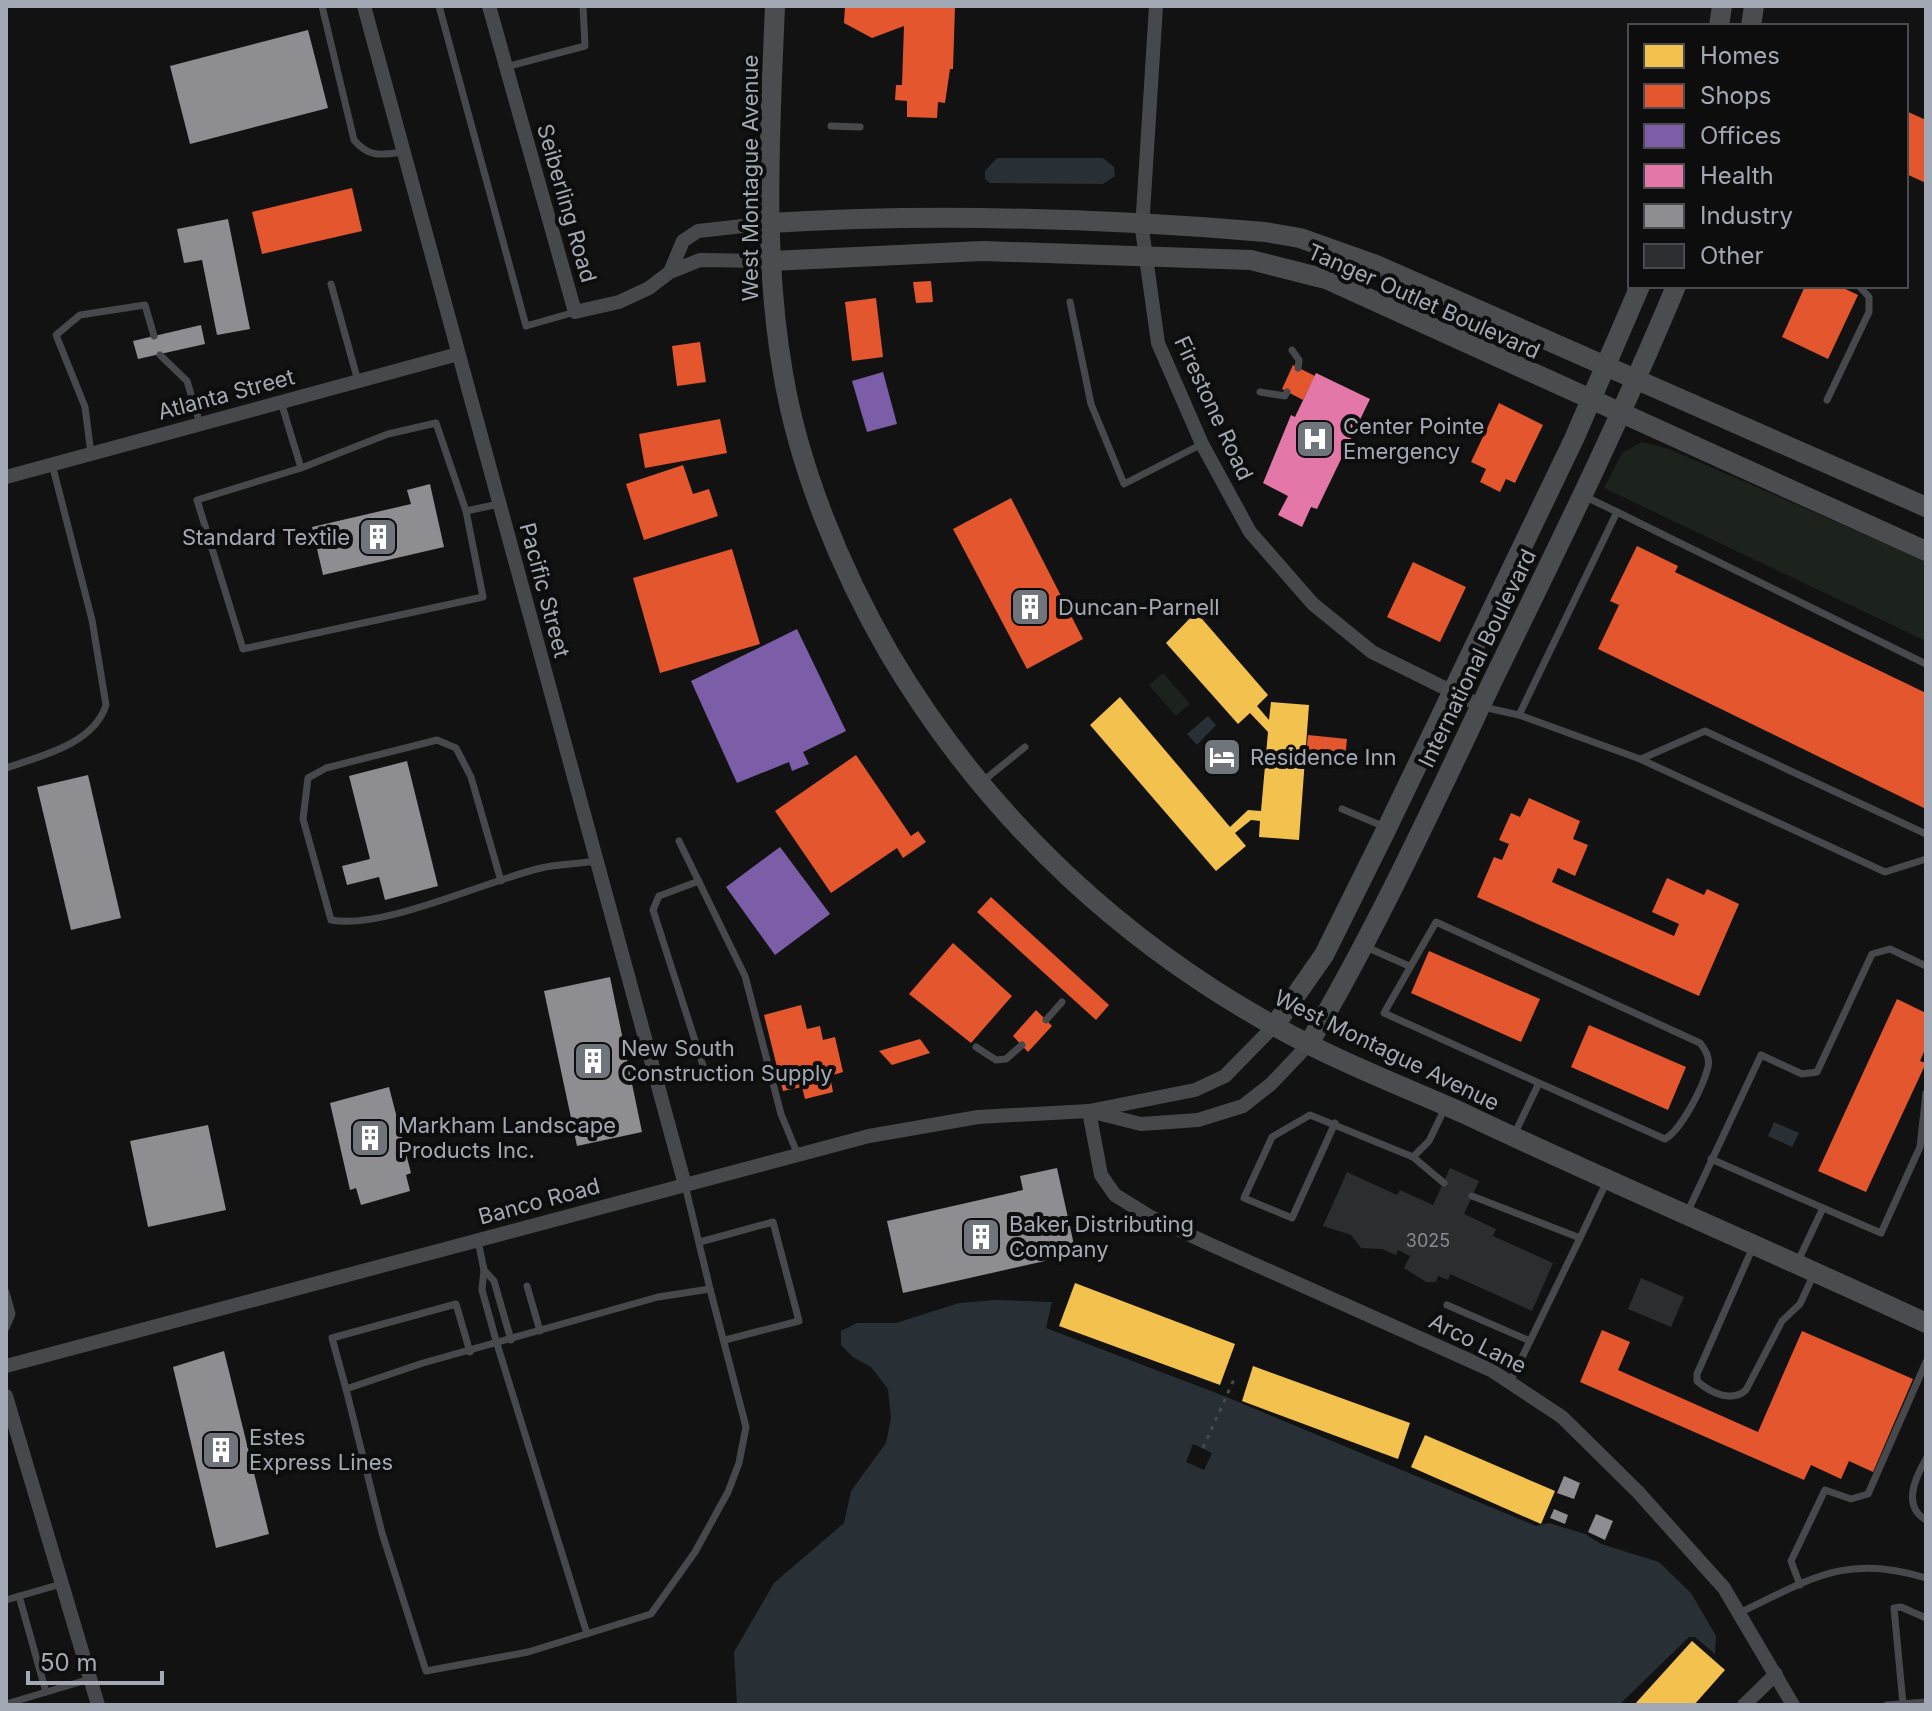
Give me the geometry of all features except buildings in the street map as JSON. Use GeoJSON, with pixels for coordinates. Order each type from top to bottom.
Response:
{"type":"FeatureCollection","features":[{"type":"Feature","properties":{"kind":"main road","name":"West Montague Avenue"},"geometry":{"type":"LineString","coordinates":[[775,6],[770,223],[784,380],[817,498],[859,601],[923,710],[979,784],[1048,860],[1114,918],[1200,981],[1308,1045],[1926,1323]]}},
{"type":"Feature","properties":{"kind":"main road","name":"Tanger Outlet Boulevard"},"geometry":{"type":"LineString","coordinates":[[770,223],[925,216],[1142,222],[1265,232],[1337,249],[1604,368],[1668,391],[1926,507]]}},
{"type":"Feature","properties":{"kind":"main road","name":"Tanger Outlet Boulevard"},"geometry":{"type":"LineString","coordinates":[[771,261],[983,251],[1145,254],[1251,260],[1318,276],[1926,551]]}},
{"type":"Feature","properties":{"kind":"main road","name":"International Boulevard"},"geometry":{"type":"LineString","coordinates":[[1275,1025],[1324,955],[1387,828],[1591,402],[1639,288]]}},
{"type":"Feature","properties":{"kind":"main road","name":"International Boulevard"},"geometry":{"type":"LineString","coordinates":[[1308,1045],[1364,946],[1481,706],[1637,381],[1675,288]]}},
{"type":"Feature","properties":{"kind":"street","name":"Pacific Street"},"geometry":{"type":"LineString","coordinates":[[364,6],[685,1185]]}},
{"type":"Feature","properties":{"kind":"street","name":"Seiberling Road"},"geometry":{"type":"LineString","coordinates":[[489,6],[575,312],[619,302],[649,288],[670,272],[700,260],[771,261]]}},
{"type":"Feature","properties":{"kind":"street","name":"Firestone Road"},"geometry":{"type":"LineString","coordinates":[[1156,6],[1142,222],[1145,254],[1158,343],[1202,444],[1250,532],[1313,604],[1372,652],[1481,706]]}},
{"type":"Feature","properties":{"kind":"street","name":"Seiberling Road"},"geometry":{"type":"LineString","coordinates":[[670,272],[683,241],[698,231],[770,223]]}},
{"type":"Feature","properties":{"kind":"street","name":"Atlanta Street"},"geometry":{"type":"LineString","coordinates":[[6,477],[458,354]]}},
{"type":"Feature","properties":{"kind":"street","name":"Banco Road"},"geometry":{"type":"LineString","coordinates":[[6,1366],[869,1136],[978,1117],[1089,1111],[1195,1090],[1225,1076],[1275,1025]]}},
{"type":"Feature","properties":{"kind":"street","name":"Banco Road"},"geometry":{"type":"LineString","coordinates":[[1089,1111],[1141,1124],[1198,1120],[1243,1106],[1271,1084],[1308,1045]]}},
{"type":"Feature","properties":{"kind":"street","name":"Arco Lane"},"geometry":{"type":"LineString","coordinates":[[1089,1111],[1101,1175],[1115,1195],[1149,1216],[1491,1370],[1562,1417],[1638,1492],[1724,1588],[1793,1705]]}},
{"type":"Feature","properties":{"kind":"street"},"geometry":{"type":"LineString","coordinates":[[6,1396],[98,1705]]}},
{"type":"Feature","properties":{"kind":"street"},"geometry":{"type":"LineString","coordinates":[[1744,1705],[1776,1674]]}},
{"type":"Feature","properties":{"kind":"lane"},"geometry":{"type":"LineString","coordinates":[[322,6],[354,140],[364,152],[374,155],[404,152]]}},
{"type":"Feature","properties":{"kind":"lane"},"geometry":{"type":"LineString","coordinates":[[439,6],[526,326],[575,312]]}},
{"type":"Feature","properties":{"kind":"lane"},"geometry":{"type":"LineString","coordinates":[[506,67],[585,46],[583,6]]}},
{"type":"Feature","properties":{"kind":"lane"},"geometry":{"type":"LineString","coordinates":[[831,126],[860,127]]}},
{"type":"Feature","properties":{"kind":"lane"},"geometry":{"type":"LineString","coordinates":[[331,284],[358,381]]}},
{"type":"Feature","properties":{"kind":"lane"},"geometry":{"type":"LineString","coordinates":[[1827,400],[1869,312],[1869,297],[1861,288]]}},
{"type":"Feature","properties":{"kind":"lane"},"geometry":{"type":"LineString","coordinates":[[1070,302],[1091,404],[1124,484],[1202,444]]}},
{"type":"Feature","properties":{"kind":"lane"},"geometry":{"type":"LineString","coordinates":[[91,454],[85,407],[56,335],[80,315],[145,305],[154,336]]}},
{"type":"Feature","properties":{"kind":"lane"},"geometry":{"type":"LineString","coordinates":[[1292,350],[1299,360],[1298,368]]}},
{"type":"Feature","properties":{"kind":"lane"},"geometry":{"type":"LineString","coordinates":[[160,355],[187,381],[200,424]]}},
{"type":"Feature","properties":{"kind":"lane"},"geometry":{"type":"LineString","coordinates":[[1260,392],[1285,396],[1287,392]]}},
{"type":"Feature","properties":{"kind":"lane"},"geometry":{"type":"LineString","coordinates":[[281,402],[301,468]]}},
{"type":"Feature","properties":{"kind":"lane"},"geometry":{"type":"LineString","coordinates":[[436,423],[466,511],[483,597],[243,649],[197,500],[301,468],[388,434],[436,423]]}},
{"type":"Feature","properties":{"kind":"lane"},"geometry":{"type":"LineString","coordinates":[[6,768],[91,732],[102,718],[106,705],[92,620],[52,464]]}},
{"type":"Feature","properties":{"kind":"lane"},"geometry":{"type":"LineString","coordinates":[[1582,496],[1926,664]]}},
{"type":"Feature","properties":{"kind":"lane"},"geometry":{"type":"LineString","coordinates":[[466,511],[499,504]]}},
{"type":"Feature","properties":{"kind":"lane"},"geometry":{"type":"LineString","coordinates":[[1519,715],[1617,512]]}},
{"type":"Feature","properties":{"kind":"lane"},"geometry":{"type":"LineString","coordinates":[[1481,706],[1519,715],[1640,759],[1885,872],[1926,859]]}},
{"type":"Feature","properties":{"kind":"lane"},"geometry":{"type":"LineString","coordinates":[[1640,759],[1705,731],[1926,834]]}},
{"type":"Feature","properties":{"kind":"lane"},"geometry":{"type":"LineString","coordinates":[[501,881],[471,777],[456,748],[437,740],[326,768],[308,778],[303,795],[303,819],[331,920],[354,924],[501,881],[542,868],[596,861]]}},
{"type":"Feature","properties":{"kind":"lane"},"geometry":{"type":"LineString","coordinates":[[979,784],[1025,747]]}},
{"type":"Feature","properties":{"kind":"lane"},"geometry":{"type":"LineString","coordinates":[[1342,809],[1387,828]]}},
{"type":"Feature","properties":{"kind":"lane"},"geometry":{"type":"LineString","coordinates":[[679,841],[745,976],[781,1114],[798,1155]]}},
{"type":"Feature","properties":{"kind":"lane"},"geometry":{"type":"LineString","coordinates":[[699,881],[659,896],[653,910],[708,1081]]}},
{"type":"Feature","properties":{"kind":"lane"},"geometry":{"type":"LineString","coordinates":[[1436,922],[1700,1043],[1707,1052],[1709,1065],[1677,1132],[1665,1139],[1539,1083],[1384,1013],[1436,922]]}},
{"type":"Feature","properties":{"kind":"lane"},"geometry":{"type":"LineString","coordinates":[[1364,946],[1409,966]]}},
{"type":"Feature","properties":{"kind":"lane"},"geometry":{"type":"LineString","coordinates":[[1687,1215],[1761,1055],[1802,1074],[1817,1072],[1872,954],[1890,949],[1926,966]]}},
{"type":"Feature","properties":{"kind":"lane"},"geometry":{"type":"LineString","coordinates":[[1046,1020],[1062,1002]]}},
{"type":"Feature","properties":{"kind":"lane"},"geometry":{"type":"LineString","coordinates":[[976,1047],[996,1060],[1006,1059],[1022,1045]]}},
{"type":"Feature","properties":{"kind":"lane"},"geometry":{"type":"LineString","coordinates":[[1513,1137],[1539,1083]]}},
{"type":"Feature","properties":{"kind":"lane"},"geometry":{"type":"LineString","coordinates":[[1711,1159],[1881,1233],[1920,1147],[1926,1093]]}},
{"type":"Feature","properties":{"kind":"lane"},"geometry":{"type":"LineString","coordinates":[[1413,1157],[1429,1141],[1446,1106]]}},
{"type":"Feature","properties":{"kind":"lane"},"geometry":{"type":"LineString","coordinates":[[1335,1123],[1292,1218],[1244,1198],[1276,1133],[1310,1115],[1335,1123],[1413,1157],[1444,1183]]}},
{"type":"Feature","properties":{"kind":"lane"},"geometry":{"type":"LineString","coordinates":[[1510,1382],[1607,1180]]}},
{"type":"Feature","properties":{"kind":"lane"},"geometry":{"type":"LineString","coordinates":[[470,1352],[456,1304],[332,1338],[379,1521],[426,1671],[528,1652],[651,1614],[695,1552],[728,1492],[739,1463],[746,1427],[685,1185]]}},
{"type":"Feature","properties":{"kind":"lane"},"geometry":{"type":"LineString","coordinates":[[1472,1196],[1580,1238]]}},
{"type":"Feature","properties":{"kind":"lane"},"geometry":{"type":"LineString","coordinates":[[1754,1245],[1697,1374],[1697,1381],[1703,1386],[1728,1398],[1739,1397],[1746,1390],[1782,1321],[1800,1304],[1806,1268],[1823,1208]]}},
{"type":"Feature","properties":{"kind":"lane"},"geometry":{"type":"LineString","coordinates":[[700,1242],[773,1222],[799,1321],[725,1340]]}},
{"type":"Feature","properties":{"kind":"lane"},"geometry":{"type":"LineString","coordinates":[[478,1239],[484,1270],[482,1290],[587,1634]]}},
{"type":"Feature","properties":{"kind":"lane"},"geometry":{"type":"LineString","coordinates":[[484,1270],[494,1281],[511,1340]]}},
{"type":"Feature","properties":{"kind":"lane"},"geometry":{"type":"LineString","coordinates":[[527,1286],[540,1331]]}},
{"type":"Feature","properties":{"kind":"lane"},"geometry":{"type":"LineString","coordinates":[[346,1389],[658,1297],[710,1289]]}},
{"type":"Feature","properties":{"kind":"lane"},"geometry":{"type":"LineString","coordinates":[[6,1292],[12,1314],[6,1328]]}},
{"type":"Feature","properties":{"kind":"lane"},"geometry":{"type":"LineString","coordinates":[[1447,1305],[1530,1341]]}},
{"type":"Feature","properties":{"kind":"lane"},"geometry":{"type":"LineString","coordinates":[[1800,1585],[1791,1561],[1825,1490],[1851,1499],[1868,1494],[1926,1362]]}},
{"type":"Feature","properties":{"kind":"lane"},"geometry":{"type":"LineString","coordinates":[[1926,1459],[1911,1491],[1913,1504],[1926,1520]]}},
{"type":"Feature","properties":{"kind":"lane"},"geometry":{"type":"LineString","coordinates":[[1739,1613],[1826,1572],[1862,1566],[1926,1578]]}},
{"type":"Feature","properties":{"kind":"lane"},"geometry":{"type":"LineString","coordinates":[[6,1600],[63,1584]]}},
{"type":"Feature","properties":{"kind":"lane"},"geometry":{"type":"LineString","coordinates":[[19,1596],[46,1692]]}},
{"type":"Feature","properties":{"kind":"lane"},"geometry":{"type":"LineString","coordinates":[[1903,1704],[1894,1608],[1901,1607],[1926,1618]]}},
{"type":"Feature","properties":{"kind":"lane"},"geometry":{"type":"LineString","coordinates":[[6,1704],[90,1679]]}},
{"type":"Feature","properties":{"kind":"lane"},"geometry":{"type":"LineString","coordinates":[[1887,1705],[1926,1702]]}},
{"type":"Feature","properties":{"kind":"path"},"geometry":{"type":"LineString","coordinates":[[1203,1448],[1235,1377]]}},
{"type":"Feature","properties":{"kind":"shaded area"},"geometry":{"type":"Polygon","coordinates":[[[997,158],[1103,158],[1114,167],[1115,176],[1103,184],[990,183],[985,179],[985,171],[997,158]]]}},
{"type":"Feature","properties":{"kind":"shaded area"},"geometry":{"type":"Polygon","coordinates":[[[1642,442],[1669,449],[1926,561],[1926,641],[1604,488],[1622,453],[1642,442]]]}},
{"type":"Feature","properties":{"kind":"shaded area"},"geometry":{"type":"Polygon","coordinates":[[[1163,673],[1190,704],[1176,716],[1149,685],[1163,673]]]}},
{"type":"Feature","properties":{"kind":"shaded area"},"geometry":{"type":"Polygon","coordinates":[[[1208,716],[1216,725],[1197,745],[1187,734],[1208,716]]]}},
{"type":"Feature","properties":{"kind":"shaded area"},"geometry":{"type":"Polygon","coordinates":[[[1774,1122],[1799,1133],[1792,1147],[1768,1136],[1774,1122]]]}},
{"type":"Feature","properties":{"kind":"shaded area"},"geometry":{"type":"Polygon","coordinates":[[[996,1300],[1052,1302],[1046,1328],[1224,1396],[1536,1526],[1549,1523],[1585,1534],[1601,1544],[1659,1562],[1691,1593],[1716,1636],[1715,1654],[1695,1637],[1689,1637],[1619,1705],[737,1705],[734,1652],[774,1583],[844,1523],[851,1491],[886,1443],[891,1418],[888,1389],[871,1367],[853,1357],[841,1345],[841,1331],[857,1323],[896,1323],[959,1303],[996,1300]]]}},
{"type":"Feature","properties":{"kind":"pier"},"geometry":{"type":"Polygon","coordinates":[[[1193,1444],[1212,1453],[1204,1470],[1186,1462],[1193,1444]]]}},
{"type":"Feature","properties":{"kind":"place","name":"Center Pointe Emergency"},"geometry":{"type":"Point","coordinates":[1315,439]}},
{"type":"Feature","properties":{"kind":"place","name":"Standard Textile"},"geometry":{"type":"Point","coordinates":[378,537]}},
{"type":"Feature","properties":{"kind":"place","name":"Duncan-Parnell"},"geometry":{"type":"Point","coordinates":[1030,607]}},
{"type":"Feature","properties":{"kind":"place","name":"Residence Inn"},"geometry":{"type":"Point","coordinates":[1222,757]}},
{"type":"Feature","properties":{"kind":"place","name":"New South Construction Supply"},"geometry":{"type":"Point","coordinates":[593,1061]}},
{"type":"Feature","properties":{"kind":"place","name":"Markham Landscape Products Inc."},"geometry":{"type":"Point","coordinates":[370,1138]}},
{"type":"Feature","properties":{"kind":"place","name":"Baker Distributing Company"},"geometry":{"type":"Point","coordinates":[981,1237]}},
{"type":"Feature","properties":{"kind":"place","name":"Estes Express Lines"},"geometry":{"type":"Point","coordinates":[221,1450]}}]}
